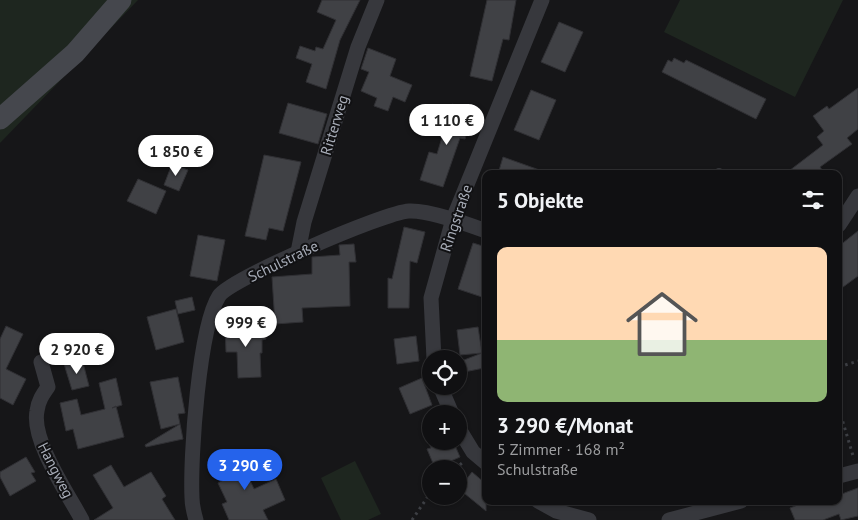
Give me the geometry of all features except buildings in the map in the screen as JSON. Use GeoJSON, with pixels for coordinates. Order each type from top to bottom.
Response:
{"type":"FeatureCollection","features":[{"type":"Feature","properties":{"kind":"main road"},"geometry":{"type":"LineString","coordinates":[[0,120],[75,53],[120,0]]}},
{"type":"Feature","properties":{"kind":"street","name":"Ritterweg"},"geometry":{"type":"LineString","coordinates":[[298,252],[304,222],[347,84],[377,0]]}},
{"type":"Feature","properties":{"kind":"street","name":"Ringstraße"},"geometry":{"type":"LineString","coordinates":[[434,350],[431,298],[453,220],[542,0]]}},
{"type":"Feature","properties":{"kind":"street"},"geometry":{"type":"LineString","coordinates":[[842,220],[858,196]]}},
{"type":"Feature","properties":{"kind":"street","name":"Schulstraße"},"geometry":{"type":"LineString","coordinates":[[196,520],[192,500],[192,467],[199,384],[211,311],[220,293],[298,252],[374,220],[410,211],[453,220],[482,230]]}},
{"type":"Feature","properties":{"kind":"street","name":"Hangweg"},"geometry":{"type":"LineString","coordinates":[[41,362],[48,386],[40,400],[36,413],[39,436],[82,520]]}},
{"type":"Feature","properties":{"kind":"street"},"geometry":{"type":"LineString","coordinates":[[467,442],[473,452],[482,460]]}},
{"type":"Feature","properties":{"kind":"street"},"geometry":{"type":"LineString","coordinates":[[842,475],[858,471]]}},
{"type":"Feature","properties":{"kind":"street"},"geometry":{"type":"LineString","coordinates":[[545,505],[556,511],[589,520]]}},
{"type":"Feature","properties":{"kind":"street"},"geometry":{"type":"LineString","coordinates":[[669,520],[727,505]]}},
{"type":"Feature","properties":{"kind":"path"},"geometry":{"type":"LineString","coordinates":[[842,366],[858,362]]}},
{"type":"Feature","properties":{"kind":"path"},"geometry":{"type":"LineString","coordinates":[[842,419],[850,445]]}},
{"type":"Feature","properties":{"kind":"path"},"geometry":{"type":"LineString","coordinates":[[412,520],[422,505]]}},
{"type":"Feature","properties":{"kind":"shaded area"},"geometry":{"type":"Polygon","coordinates":[[[0,0],[138,0],[0,143],[0,0]]]}},
{"type":"Feature","properties":{"kind":"shaded area"},"geometry":{"type":"Polygon","coordinates":[[[680,0],[843,0],[795,97],[664,32],[680,0]]]}},
{"type":"Feature","properties":{"kind":"shaded area"},"geometry":{"type":"Polygon","coordinates":[[[355,461],[381,514],[368,520],[341,520],[321,478],[355,461]]]}}]}
